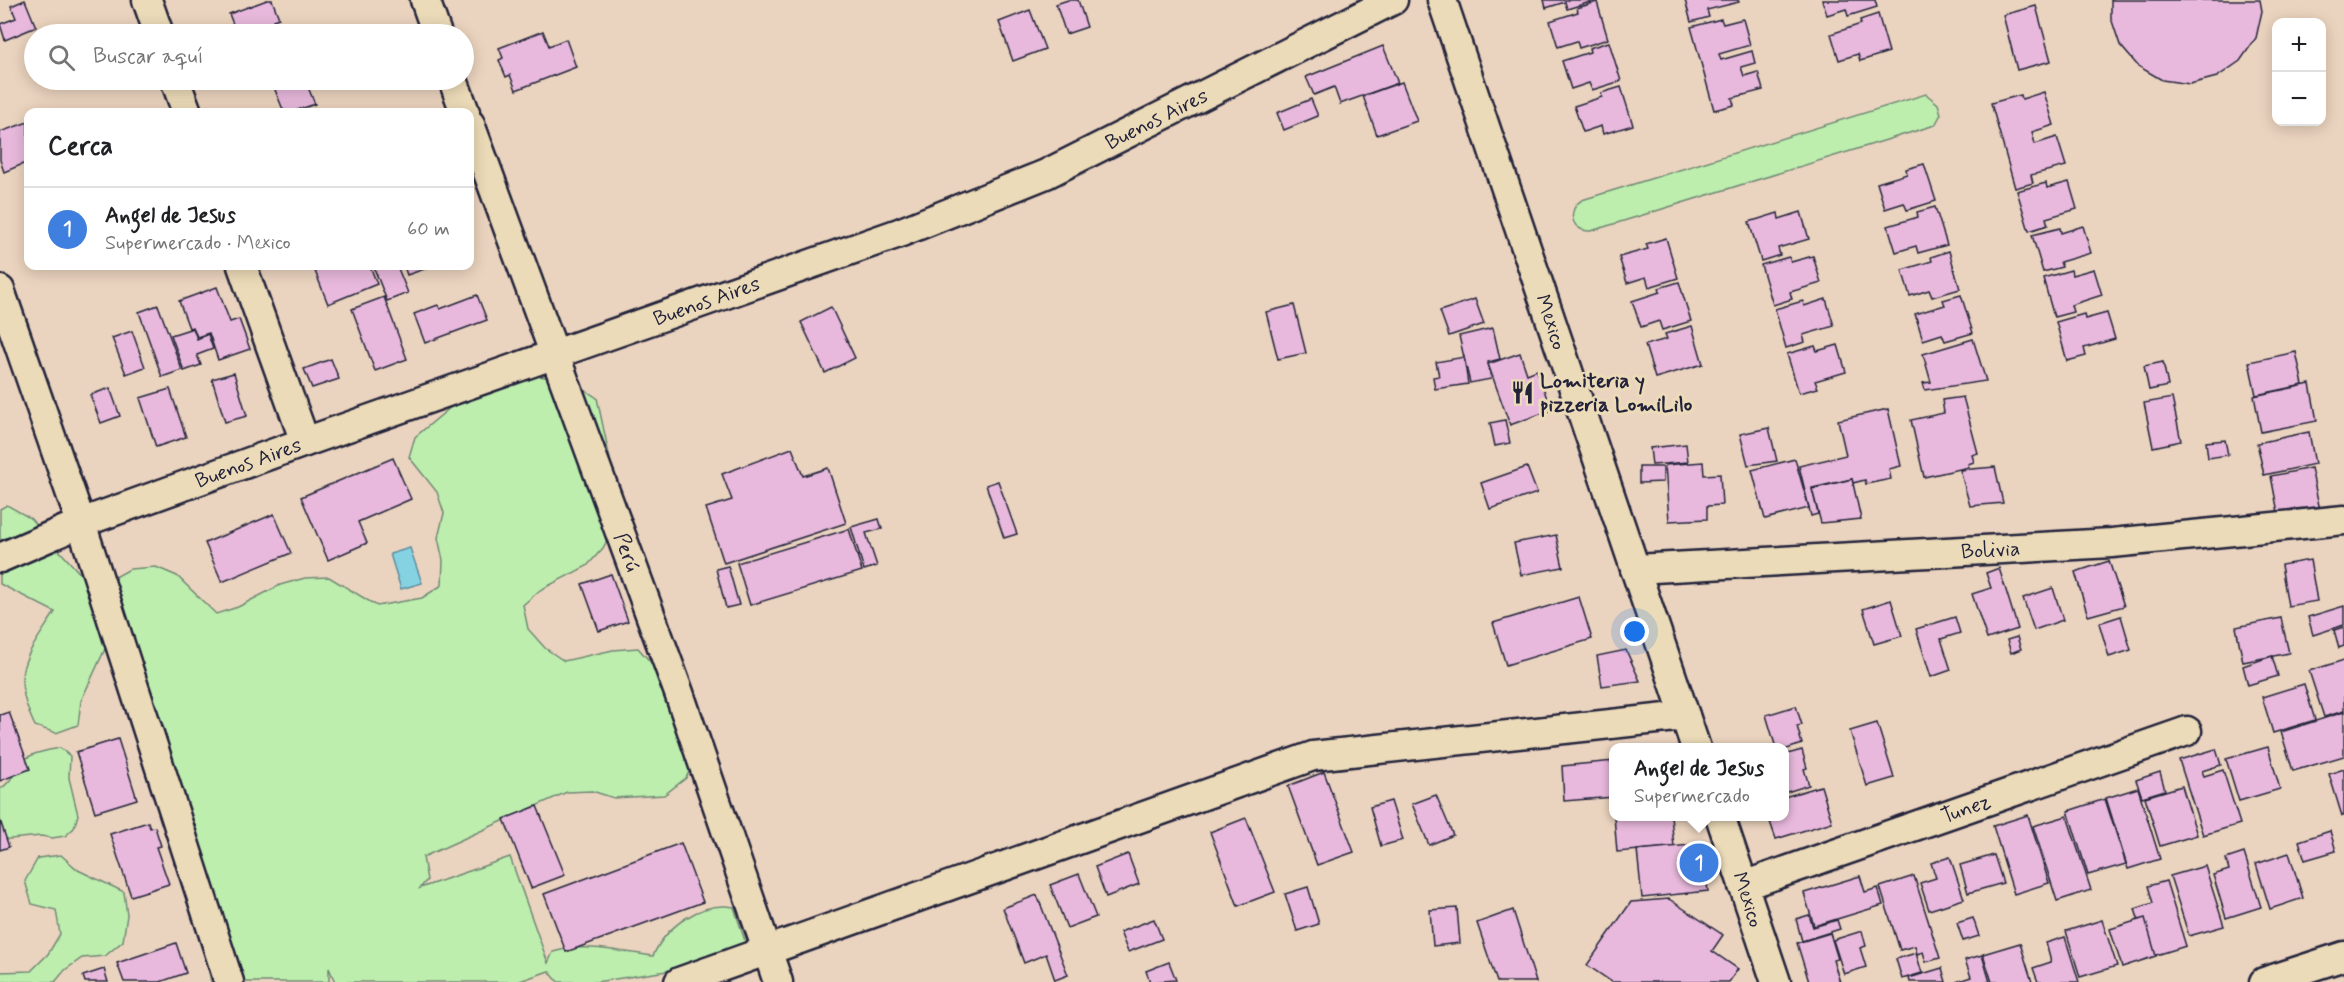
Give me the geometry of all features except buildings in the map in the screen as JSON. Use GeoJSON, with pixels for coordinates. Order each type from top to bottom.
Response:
{"type":"FeatureCollection","features":[{"type":"Feature","properties":{"kind":"street"},"geometry":{"type":"LineString","coordinates":[[147,0],[155,24]]}},
{"type":"Feature","properties":{"kind":"street"},"geometry":{"type":"LineString","coordinates":[[425,0],[433,24]]}},
{"type":"Feature","properties":{"kind":"street","name":"Buenos Aires"},"geometry":{"type":"LineString","coordinates":[[0,558],[81,523],[305,442],[899,234],[1046,174],[1393,0]]}},
{"type":"Feature","properties":{"kind":"street","name":"Mexico"},"geometry":{"type":"LineString","coordinates":[[1442,0],[1695,743]]}},
{"type":"Feature","properties":{"kind":"street"},"geometry":{"type":"LineString","coordinates":[[179,90],[186,108]]}},
{"type":"Feature","properties":{"kind":"street"},"geometry":{"type":"LineString","coordinates":[[457,90],[464,108]]}},
{"type":"Feature","properties":{"kind":"street","name":"Perú"},"geometry":{"type":"LineString","coordinates":[[474,135],[679,693],[778,982]]}},
{"type":"Feature","properties":{"kind":"street"},"geometry":{"type":"LineString","coordinates":[[243,270],[305,442]]}},
{"type":"Feature","properties":{"kind":"street"},"geometry":{"type":"LineString","coordinates":[[0,290],[81,523],[229,982]]}},
{"type":"Feature","properties":{"kind":"street","name":"Bolivia"},"geometry":{"type":"LineString","coordinates":[[1635,569],[2112,543],[2344,519]]}},
{"type":"Feature","properties":{"kind":"street"},"geometry":{"type":"LineString","coordinates":[[679,982],[1312,756],[1685,716]]}},
{"type":"Feature","properties":{"kind":"street","name":"Tunez"},"geometry":{"type":"LineString","coordinates":[[1743,886],[2187,731]]}},
{"type":"Feature","properties":{"kind":"street","name":"Mexico"},"geometry":{"type":"LineString","coordinates":[[1721,821],[1776,982]]}},
{"type":"Feature","properties":{"kind":"street"},"geometry":{"type":"LineString","coordinates":[[2264,982],[2344,956]]}},
{"type":"Feature","properties":{"kind":"green space"},"geometry":{"type":"Polygon","coordinates":[[[1926,94],[1938,104],[1941,114],[1935,125],[1591,231],[1579,228],[1573,220],[1574,209],[1582,200],[1926,94]]]}},
{"type":"Feature","properties":{"kind":"green space"},"geometry":{"type":"Polygon","coordinates":[[[499,367],[576,384],[597,398],[619,501],[616,524],[603,548],[587,566],[540,590],[523,605],[528,629],[545,648],[564,661],[613,650],[638,648],[654,666],[696,756],[686,778],[664,795],[614,798],[592,791],[567,792],[423,857],[427,880],[420,888],[510,857],[548,963],[553,952],[577,948],[653,956],[666,935],[686,918],[709,908],[722,906],[734,907],[746,944],[680,969],[596,982],[558,982],[549,971],[517,982],[335,982],[329,968],[329,982],[211,982],[207,962],[212,912],[181,880],[175,807],[111,636],[81,701],[78,725],[56,733],[35,726],[23,692],[24,666],[55,612],[0,584],[0,509],[7,505],[30,518],[84,578],[108,581],[130,569],[156,567],[177,576],[216,614],[238,607],[280,585],[305,578],[329,577],[377,606],[422,598],[442,585],[443,560],[438,538],[444,513],[437,492],[409,457],[415,437],[499,367]]]}},
{"type":"Feature","properties":{"kind":"green space"},"geometry":{"type":"Polygon","coordinates":[[[60,748],[70,756],[69,778],[78,815],[74,828],[65,836],[0,840],[0,789],[9,782],[21,762],[36,753],[60,748]]]}},
{"type":"Feature","properties":{"kind":"green space"},"geometry":{"type":"Polygon","coordinates":[[[61,855],[78,870],[124,892],[127,915],[123,941],[105,956],[82,958],[65,970],[55,982],[0,982],[0,972],[31,971],[48,954],[60,934],[56,910],[32,904],[25,881],[38,858],[61,855]]]}},
{"type":"Feature","properties":{"kind":"water"},"geometry":{"type":"Polygon","coordinates":[[[410,548],[422,583],[401,589],[390,554],[410,548]]]}},
{"type":"Feature","properties":{"kind":"place","name":"Lomiteria y pizzeria LomiLilo"},"geometry":{"type":"Point","coordinates":[1522,392]}},
{"type":"Feature","properties":{"kind":"place","name":"Angel de Jesus"},"geometry":{"type":"Point","coordinates":[1699,863]}}]}
